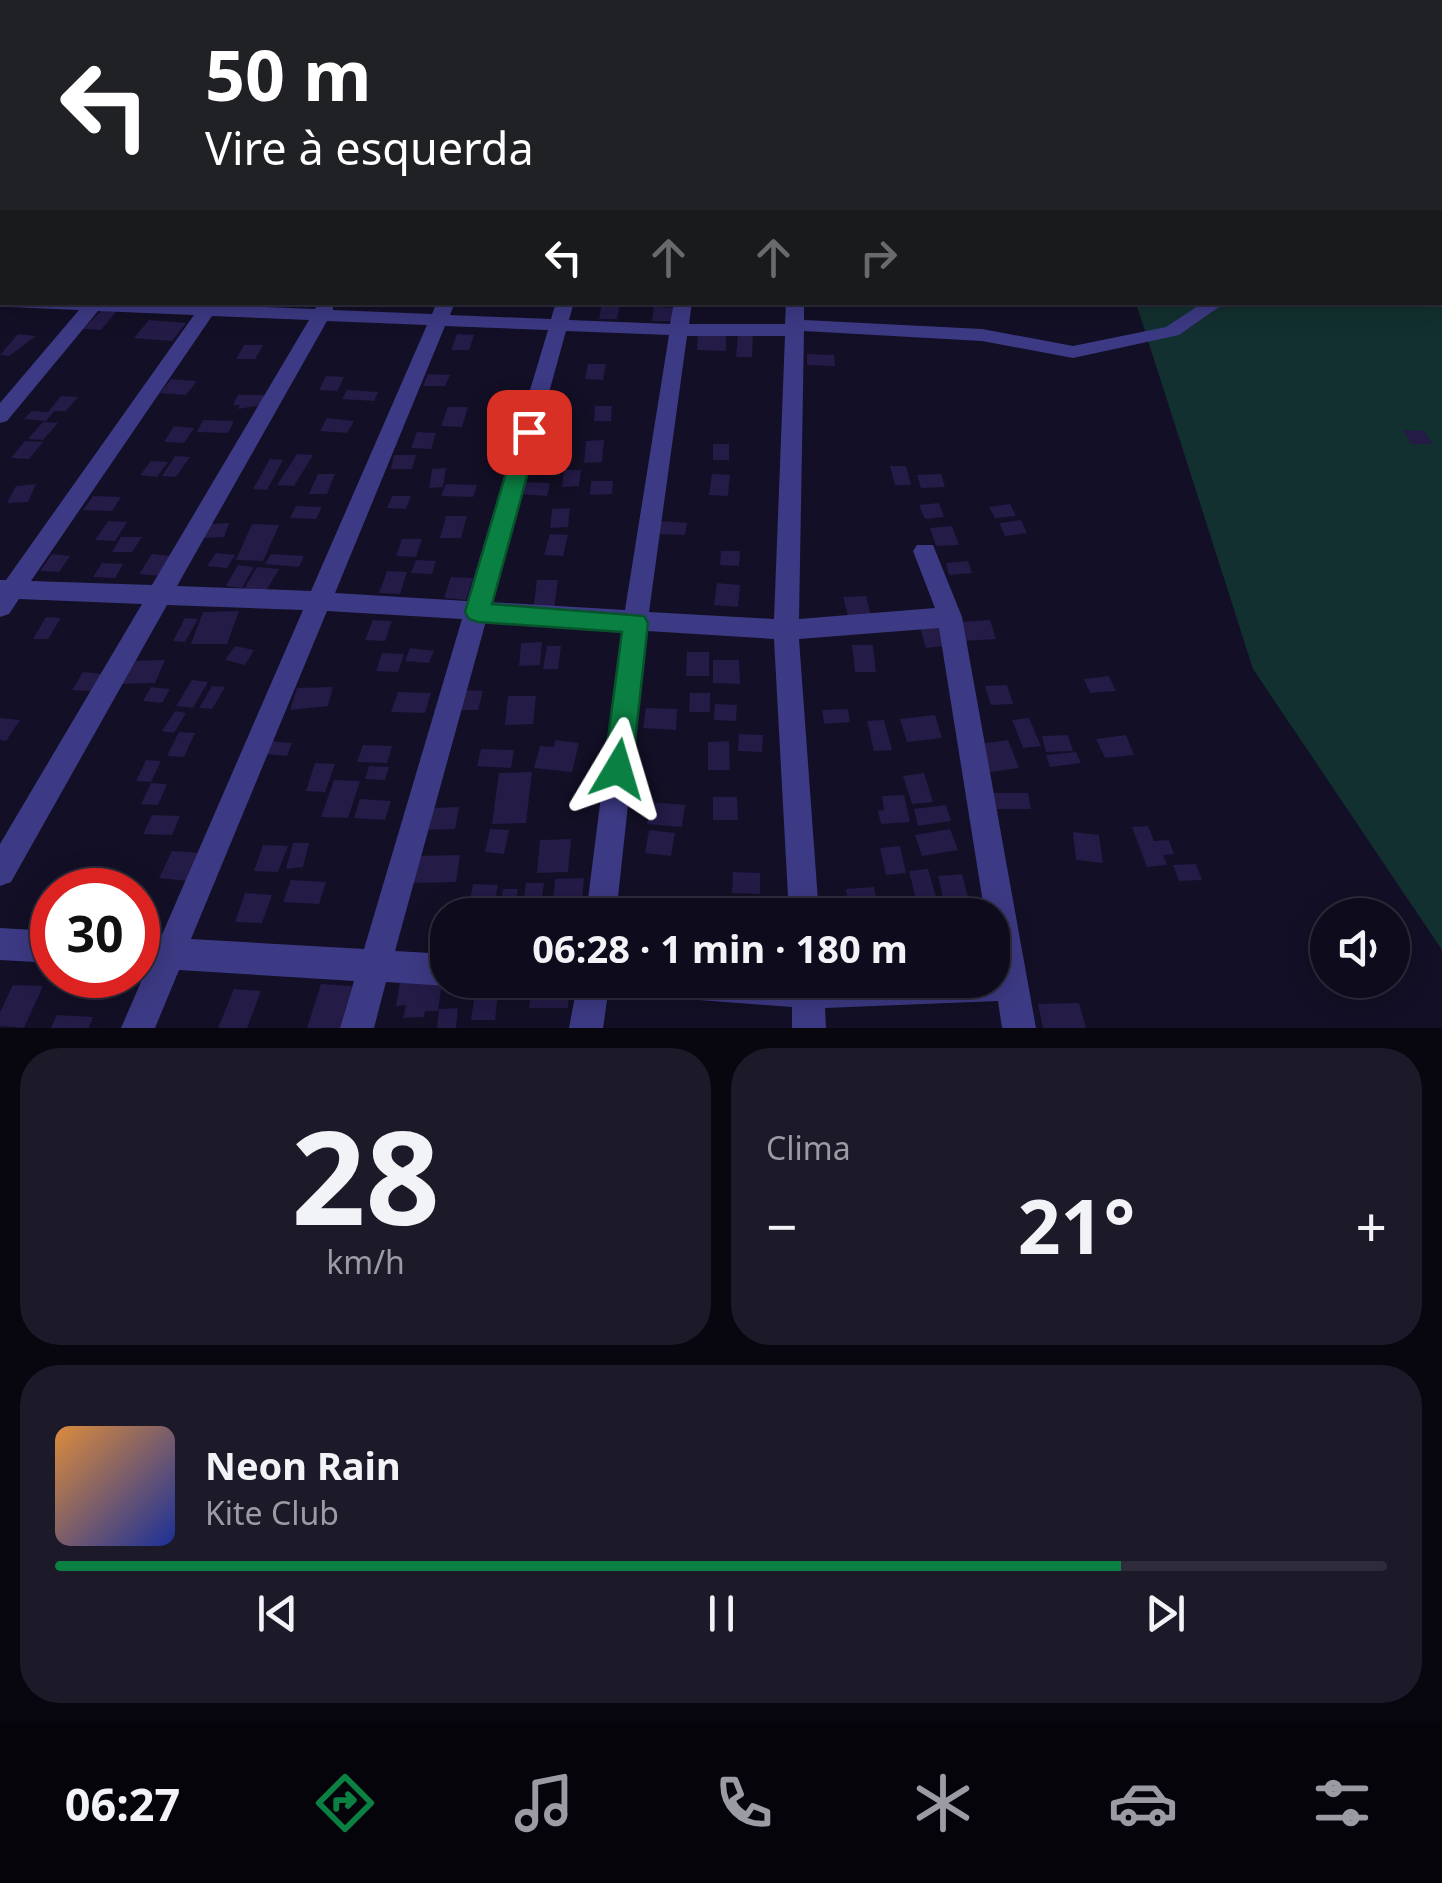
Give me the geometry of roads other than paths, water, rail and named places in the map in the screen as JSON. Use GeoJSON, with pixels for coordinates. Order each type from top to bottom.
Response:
{"type":"FeatureCollection","features":[{"type":"Feature","properties":{"kind":"street"},"geometry":{"type":"LineString","coordinates":[[0,416],[94,305]]}},
{"type":"Feature","properties":{"kind":"street"},"geometry":{"type":"LineString","coordinates":[[5,595],[211,305],[562,314],[680,330],[795,319],[982,335],[1073,352],[1172,331],[1213,305]]}},
{"type":"Feature","properties":{"kind":"street"},"geometry":{"type":"LineString","coordinates":[[603,898],[636,623],[683,305]]}},
{"type":"Feature","properties":{"kind":"street"},"geometry":{"type":"LineString","coordinates":[[0,872],[325,308]]}},
{"type":"Feature","properties":{"kind":"street"},"geometry":{"type":"LineString","coordinates":[[160,938],[318,601],[442,311]]}},
{"type":"Feature","properties":{"kind":"street"},"geometry":{"type":"LineString","coordinates":[[356,1028],[562,314]]}},
{"type":"Feature","properties":{"kind":"street"},"geometry":{"type":"LineString","coordinates":[[795,319],[786,630],[803,898]]}},
{"type":"Feature","properties":{"kind":"street"},"geometry":{"type":"LineString","coordinates":[[925,551],[950,617],[1018,1028]]}},
{"type":"Feature","properties":{"kind":"street"},"geometry":{"type":"LineString","coordinates":[[5,595],[318,601],[786,630],[950,617]]}},
{"type":"Feature","properties":{"kind":"street"},"geometry":{"type":"LineString","coordinates":[[0,944],[30,946]]}},
{"type":"Feature","properties":{"kind":"street"},"geometry":{"type":"LineString","coordinates":[[160,953],[430,969]]}},
{"type":"Feature","properties":{"kind":"street"},"geometry":{"type":"LineString","coordinates":[[138,1028],[144,998]]}},
{"type":"Feature","properties":{"kind":"street"},"geometry":{"type":"LineString","coordinates":[[586,1028],[591,998]]}},
{"type":"Feature","properties":{"kind":"street"},"geometry":{"type":"LineString","coordinates":[[809,998],[809,1028]]}}]}
